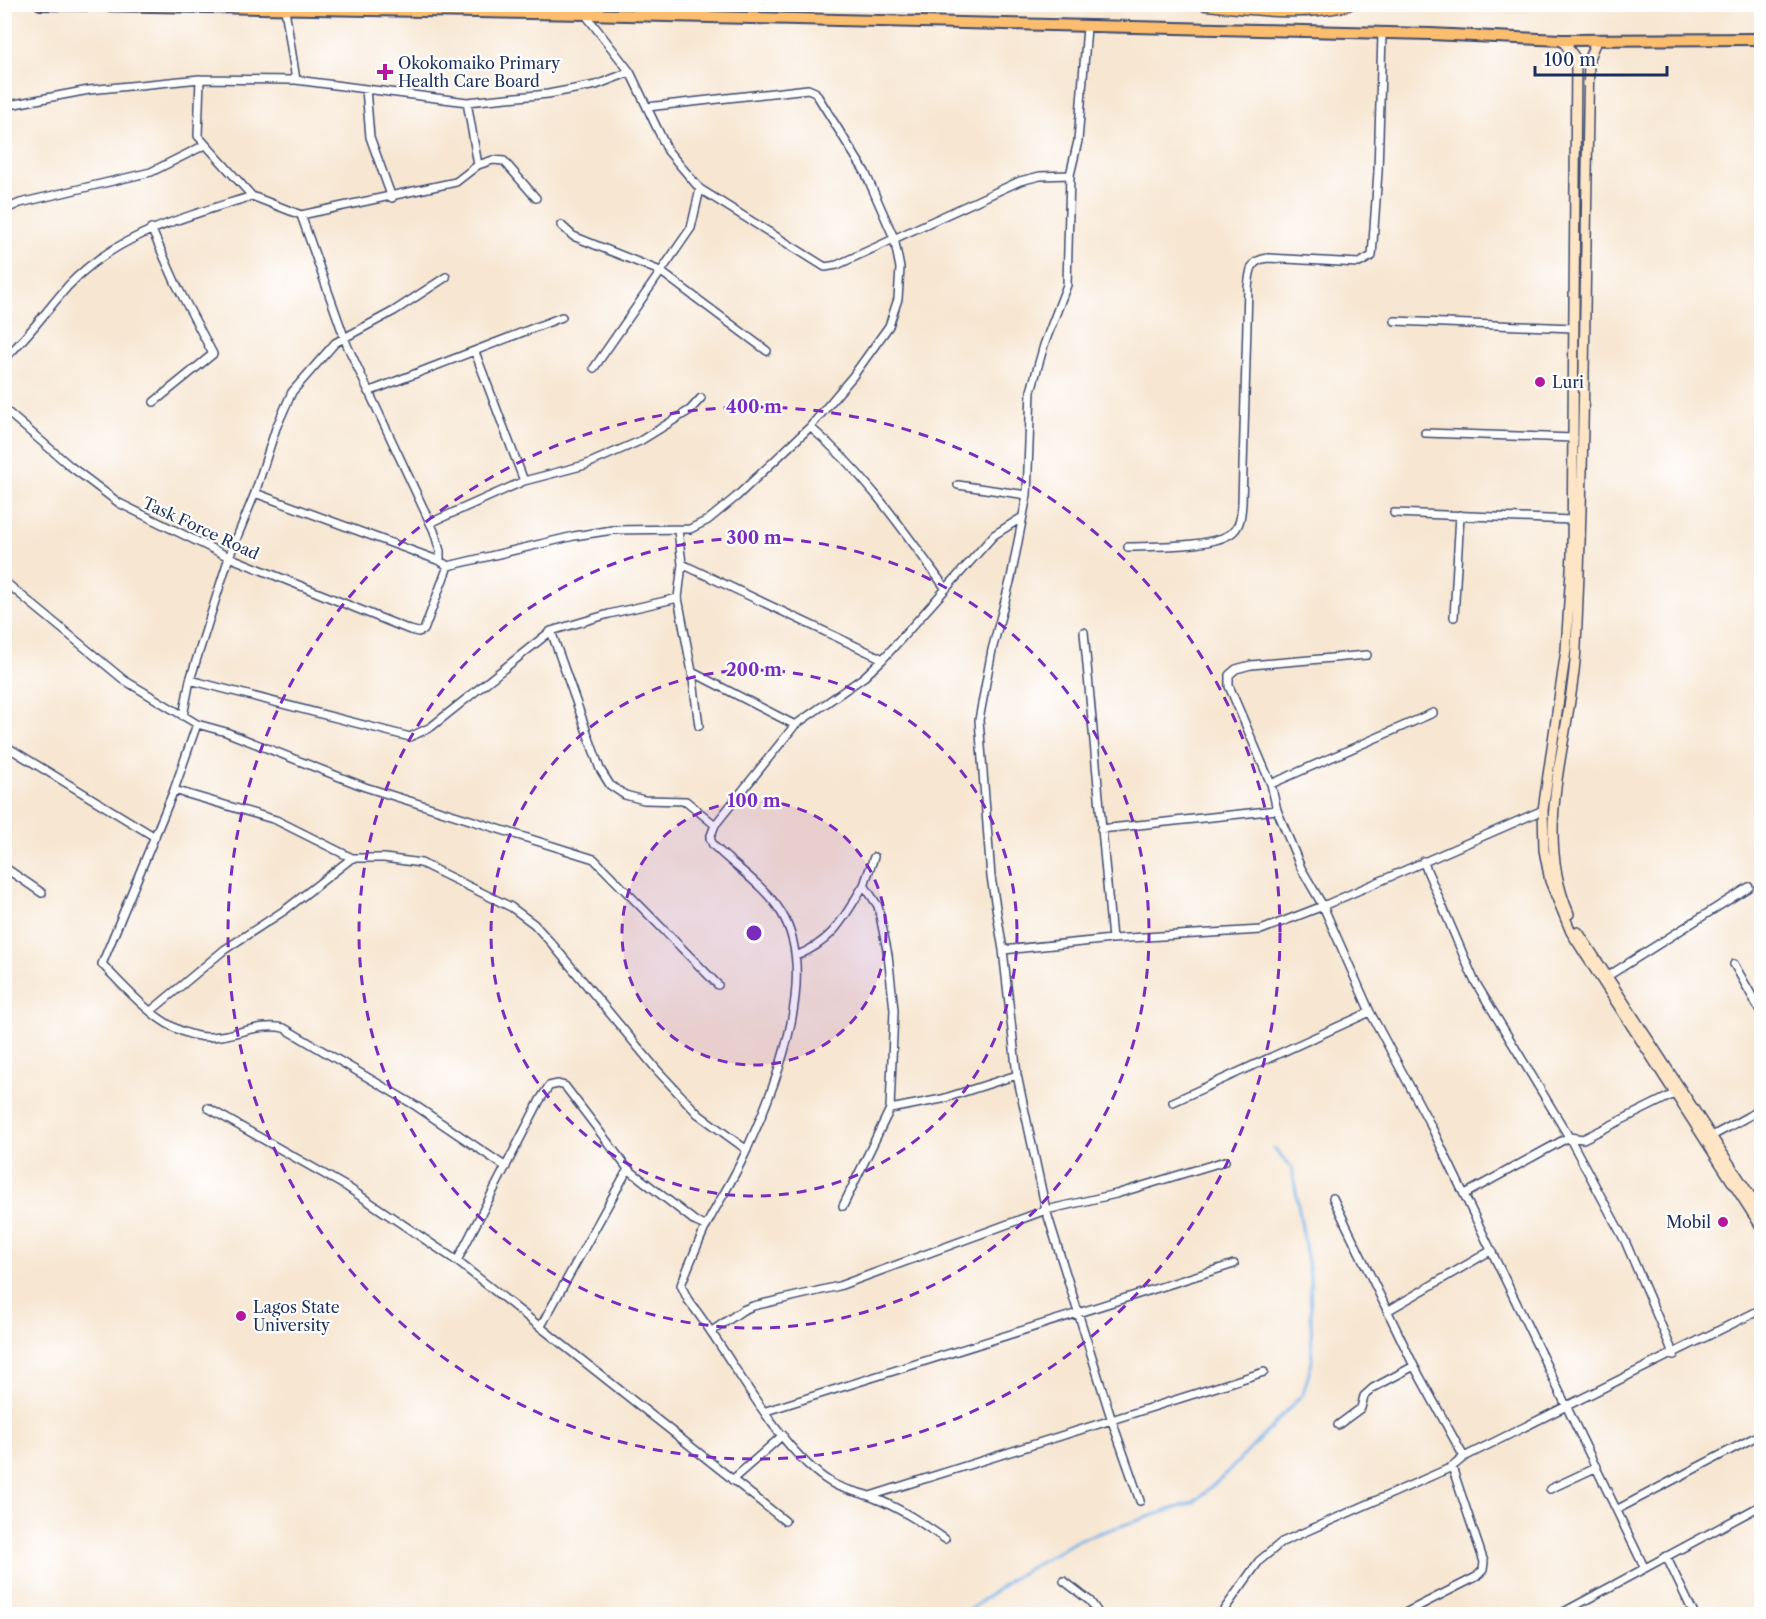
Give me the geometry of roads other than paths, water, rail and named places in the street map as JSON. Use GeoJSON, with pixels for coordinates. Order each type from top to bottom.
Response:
{"type":"FeatureCollection","features":[{"type":"Feature","properties":{"kind":"highway"},"geometry":{"type":"LineString","coordinates":[[1205,4],[1270,9],[1329,9],[1348,4]]}},
{"type":"Feature","properties":{"kind":"main road"},"geometry":{"type":"LineString","coordinates":[[40,4],[585,14],[1562,40],[1761,39]]}},
{"type":"Feature","properties":{"kind":"street"},"geometry":{"type":"LineString","coordinates":[[285,9],[296,80]]}},
{"type":"Feature","properties":{"kind":"street"},"geometry":{"type":"LineString","coordinates":[[585,14],[630,72],[668,152],[700,189],[825,267],[837,265],[1020,181],[1040,176],[1070,175]]}},
{"type":"Feature","properties":{"kind":"street"},"geometry":{"type":"LineString","coordinates":[[1087,27],[1078,141],[1070,175],[1067,285],[1044,345],[1031,392],[1027,495],[1011,578],[992,650],[979,720],[991,877],[1003,950],[1017,1075],[1046,1210],[1112,1421],[1140,1501]]}},
{"type":"Feature","properties":{"kind":"street"},"geometry":{"type":"LineString","coordinates":[[1128,547],[1181,545],[1213,540],[1226,536],[1236,528],[1242,504],[1248,288],[1252,264],[1258,259],[1268,258],[1359,263],[1372,256],[1378,172],[1382,34]]}},
{"type":"Feature","properties":{"kind":"street"},"geometry":{"type":"LineString","coordinates":[[1597,39],[1589,58],[1576,650],[1552,809],[1552,849],[1556,877],[1576,929],[1761,1214]]}},
{"type":"Feature","properties":{"kind":"street"},"geometry":{"type":"LineString","coordinates":[[1562,40],[1576,59],[1574,438],[1566,650],[1543,810],[1544,850],[1550,881],[1563,916],[1761,1228]]}},
{"type":"Feature","properties":{"kind":"street"},"geometry":{"type":"LineString","coordinates":[[4,106],[89,90],[200,79],[296,80],[467,102],[548,94],[596,85],[630,72]]}},
{"type":"Feature","properties":{"kind":"street"},"geometry":{"type":"LineString","coordinates":[[200,79],[198,136],[252,196],[301,216],[392,198],[456,182],[478,165],[493,160],[504,161],[536,198]]}},
{"type":"Feature","properties":{"kind":"street"},"geometry":{"type":"LineString","coordinates":[[366,89],[370,137],[392,198]]}},
{"type":"Feature","properties":{"kind":"street"},"geometry":{"type":"LineString","coordinates":[[255,493],[440,561],[448,566],[574,536],[613,530],[690,529],[721,510],[810,427],[853,376],[890,326],[898,299],[900,268],[894,238],[865,172],[815,92],[808,89],[647,107]]}},
{"type":"Feature","properties":{"kind":"street"},"geometry":{"type":"LineString","coordinates":[[467,102],[478,165]]}},
{"type":"Feature","properties":{"kind":"street"},"geometry":{"type":"LineString","coordinates":[[4,210],[20,203],[151,172],[205,145]]}},
{"type":"Feature","properties":{"kind":"street"},"geometry":{"type":"LineString","coordinates":[[594,368],[691,228],[700,189]]}},
{"type":"Feature","properties":{"kind":"street"},"geometry":{"type":"LineString","coordinates":[[4,359],[39,323],[69,285],[110,250],[151,228],[252,196]]}},
{"type":"Feature","properties":{"kind":"street"},"geometry":{"type":"LineString","coordinates":[[301,216],[344,336],[438,542],[440,561]]}},
{"type":"Feature","properties":{"kind":"street"},"geometry":{"type":"LineString","coordinates":[[561,225],[573,236],[660,271],[767,351]]}},
{"type":"Feature","properties":{"kind":"street"},"geometry":{"type":"LineString","coordinates":[[151,228],[176,284],[213,354],[154,402]]}},
{"type":"Feature","properties":{"kind":"street"},"geometry":{"type":"LineString","coordinates":[[183,716],[190,680],[229,557],[255,493],[276,428],[292,392],[329,349],[344,336],[394,311],[446,277]]}},
{"type":"Feature","properties":{"kind":"street"},"geometry":{"type":"LineString","coordinates":[[368,392],[562,317]]}},
{"type":"Feature","properties":{"kind":"street"},"geometry":{"type":"LineString","coordinates":[[1395,321],[1574,328]]}},
{"type":"Feature","properties":{"kind":"street"},"geometry":{"type":"LineString","coordinates":[[475,352],[525,482]]}},
{"type":"Feature","properties":{"kind":"street"},"geometry":{"type":"LineString","coordinates":[[430,523],[525,482],[585,465],[640,441],[690,410],[701,398]]}},
{"type":"Feature","properties":{"kind":"street","name":"Task Force Road"},"geometry":{"type":"LineString","coordinates":[[4,410],[70,466],[119,503],[229,557],[410,630],[422,632],[426,627],[448,566]]}},
{"type":"Feature","properties":{"kind":"street"},"geometry":{"type":"LineString","coordinates":[[810,427],[830,444],[885,505],[946,589]]}},
{"type":"Feature","properties":{"kind":"street"},"geometry":{"type":"LineString","coordinates":[[1425,433],[1574,438]]}},
{"type":"Feature","properties":{"kind":"street"},"geometry":{"type":"LineString","coordinates":[[958,485],[1027,495]]}},
{"type":"Feature","properties":{"kind":"street"},"geometry":{"type":"LineString","coordinates":[[1394,513],[1572,520]]}},
{"type":"Feature","properties":{"kind":"street"},"geometry":{"type":"LineString","coordinates":[[1454,617],[1460,515]]}},
{"type":"Feature","properties":{"kind":"street"},"geometry":{"type":"LineString","coordinates":[[945,1539],[913,1517],[870,1496],[841,1489],[804,1461],[766,1412],[712,1331],[688,1300],[681,1285],[705,1226],[747,1150],[790,1027],[796,990],[796,956],[791,933],[781,912],[713,845],[710,838],[716,825],[795,725],[864,677],[883,659],[994,535],[1021,518]]}},
{"type":"Feature","properties":{"kind":"street"},"geometry":{"type":"LineString","coordinates":[[678,530],[682,564],[678,598],[692,672],[699,726]]}},
{"type":"Feature","properties":{"kind":"street"},"geometry":{"type":"LineString","coordinates":[[682,564],[883,659]]}},
{"type":"Feature","properties":{"kind":"street"},"geometry":{"type":"LineString","coordinates":[[4,581],[124,680],[198,724],[226,732],[364,787],[594,859],[718,985]]}},
{"type":"Feature","properties":{"kind":"street"},"geometry":{"type":"LineString","coordinates":[[190,680],[410,737],[431,727],[551,631],[609,614],[678,598]]}},
{"type":"Feature","properties":{"kind":"street"},"geometry":{"type":"LineString","coordinates":[[551,631],[600,769],[610,785],[626,795],[644,800],[686,801],[716,825]]}},
{"type":"Feature","properties":{"kind":"street"},"geometry":{"type":"LineString","coordinates":[[1084,632],[1112,939]]}},
{"type":"Feature","properties":{"kind":"street"},"geometry":{"type":"LineString","coordinates":[[1367,655],[1251,665],[1236,669],[1229,675],[1229,686],[1271,784],[1278,810],[1301,868],[1323,906],[1370,1012],[1492,1250],[1644,1567]]}},
{"type":"Feature","properties":{"kind":"street"},"geometry":{"type":"LineString","coordinates":[[692,672],[795,725]]}},
{"type":"Feature","properties":{"kind":"street"},"geometry":{"type":"LineString","coordinates":[[1271,784],[1432,713]]}},
{"type":"Feature","properties":{"kind":"street"},"geometry":{"type":"LineString","coordinates":[[198,724],[155,837],[102,961],[151,1011],[182,1031],[198,1037],[210,1038],[266,1026],[284,1028],[416,1106],[506,1167]]}},
{"type":"Feature","properties":{"kind":"street"},"geometry":{"type":"LineString","coordinates":[[4,745],[155,837]]}},
{"type":"Feature","properties":{"kind":"street"},"geometry":{"type":"LineString","coordinates":[[174,790],[276,820],[352,858],[384,858],[421,863],[511,907],[534,924],[553,945],[657,1070],[698,1114],[747,1150]]}},
{"type":"Feature","properties":{"kind":"street"},"geometry":{"type":"LineString","coordinates":[[1101,829],[1278,810]]}},
{"type":"Feature","properties":{"kind":"street"},"geometry":{"type":"LineString","coordinates":[[1003,950],[1112,939],[1261,930],[1323,906],[1543,810]]}},
{"type":"Feature","properties":{"kind":"street"},"geometry":{"type":"LineString","coordinates":[[796,956],[814,948],[833,933],[864,885],[874,857]]}},
{"type":"Feature","properties":{"kind":"street"},"geometry":{"type":"LineString","coordinates":[[151,1011],[224,950],[285,910],[352,858]]}},
{"type":"Feature","properties":{"kind":"street"},"geometry":{"type":"LineString","coordinates":[[1423,861],[1474,980],[1569,1137],[1625,1241],[1674,1355]]}},
{"type":"Feature","properties":{"kind":"street"},"geometry":{"type":"LineString","coordinates":[[4,867],[42,893]]}},
{"type":"Feature","properties":{"kind":"street"},"geometry":{"type":"LineString","coordinates":[[843,1206],[890,1109],[894,1010],[888,955],[878,906],[864,885]]}},
{"type":"Feature","properties":{"kind":"street"},"geometry":{"type":"LineString","coordinates":[[1608,976],[1749,887]]}},
{"type":"Feature","properties":{"kind":"street"},"geometry":{"type":"LineString","coordinates":[[1734,964],[1761,1014]]}},
{"type":"Feature","properties":{"kind":"street"},"geometry":{"type":"LineString","coordinates":[[1173,1102],[1370,1012]]}},
{"type":"Feature","properties":{"kind":"street"},"geometry":{"type":"LineString","coordinates":[[890,1109],[942,1100],[1017,1075]]}},
{"type":"Feature","properties":{"kind":"street"},"geometry":{"type":"LineString","coordinates":[[457,1262],[540,1100],[549,1086],[558,1084],[565,1086],[584,1107],[628,1169],[705,1226]]}},
{"type":"Feature","properties":{"kind":"street"},"geometry":{"type":"LineString","coordinates":[[1464,1194],[1569,1137],[1583,1139],[1674,1094]]}},
{"type":"Feature","properties":{"kind":"street"},"geometry":{"type":"LineString","coordinates":[[208,1108],[347,1187],[457,1262],[541,1326],[785,1521]]}},
{"type":"Feature","properties":{"kind":"street"},"geometry":{"type":"LineString","coordinates":[[1712,1136],[1761,1109]]}},
{"type":"Feature","properties":{"kind":"street"},"geometry":{"type":"LineString","coordinates":[[712,1331],[753,1306],[839,1286],[1046,1210],[1116,1194],[1224,1161]]}},
{"type":"Feature","properties":{"kind":"street"},"geometry":{"type":"LineString","coordinates":[[541,1326],[628,1169]]}},
{"type":"Feature","properties":{"kind":"street"},"geometry":{"type":"LineString","coordinates":[[1334,1198],[1414,1366],[1464,1457]]}},
{"type":"Feature","properties":{"kind":"street"},"geometry":{"type":"LineString","coordinates":[[1389,1310],[1492,1250]]}},
{"type":"Feature","properties":{"kind":"street"},"geometry":{"type":"LineString","coordinates":[[766,1412],[1234,1264]]}},
{"type":"Feature","properties":{"kind":"street"},"geometry":{"type":"LineString","coordinates":[[1221,1614],[1259,1561],[1282,1542],[1452,1467],[1464,1457],[1761,1310]]}},
{"type":"Feature","properties":{"kind":"street"},"geometry":{"type":"LineString","coordinates":[[1338,1425],[1361,1408],[1364,1396],[1373,1388],[1414,1366]]}},
{"type":"Feature","properties":{"kind":"street"},"geometry":{"type":"LineString","coordinates":[[870,1496],[1264,1372]]}},
{"type":"Feature","properties":{"kind":"street"},"geometry":{"type":"LineString","coordinates":[[732,1480],[783,1435]]}},
{"type":"Feature","properties":{"kind":"street"},"geometry":{"type":"LineString","coordinates":[[1618,1509],[1759,1435]]}},
{"type":"Feature","properties":{"kind":"street"},"geometry":{"type":"LineString","coordinates":[[1403,1614],[1476,1577],[1484,1570],[1484,1562],[1452,1467]]}},
{"type":"Feature","properties":{"kind":"street"},"geometry":{"type":"LineString","coordinates":[[1550,1489],[1597,1467]]}},
{"type":"Feature","properties":{"kind":"street"},"geometry":{"type":"LineString","coordinates":[[1565,1613],[1644,1567],[1761,1505]]}},
{"type":"Feature","properties":{"kind":"street"},"geometry":{"type":"LineString","coordinates":[[1666,1556],[1694,1614]]}},
{"type":"Feature","properties":{"kind":"street"},"geometry":{"type":"LineString","coordinates":[[1064,1581],[1090,1601],[1097,1613]]}},
{"type":"Feature","properties":{"kind":"waterway"},"geometry":{"type":"LineString","coordinates":[[964,1614],[1013,1578],[1078,1540],[1194,1502],[1228,1472],[1303,1394],[1312,1362],[1310,1275],[1292,1168],[1274,1148]]}},
{"type":"Feature","properties":{"kind":"place","name":"Okokomaiko Primary Health Care Board"},"geometry":{"type":"Point","coordinates":[385,72]}},
{"type":"Feature","properties":{"kind":"place","name":"Luri"},"geometry":{"type":"Point","coordinates":[1540,382]}},
{"type":"Feature","properties":{"kind":"place","name":"Mobil"},"geometry":{"type":"Point","coordinates":[1723,1222]}},
{"type":"Feature","properties":{"kind":"place","name":"Lagos State University"},"geometry":{"type":"Point","coordinates":[241,1316]}}]}
